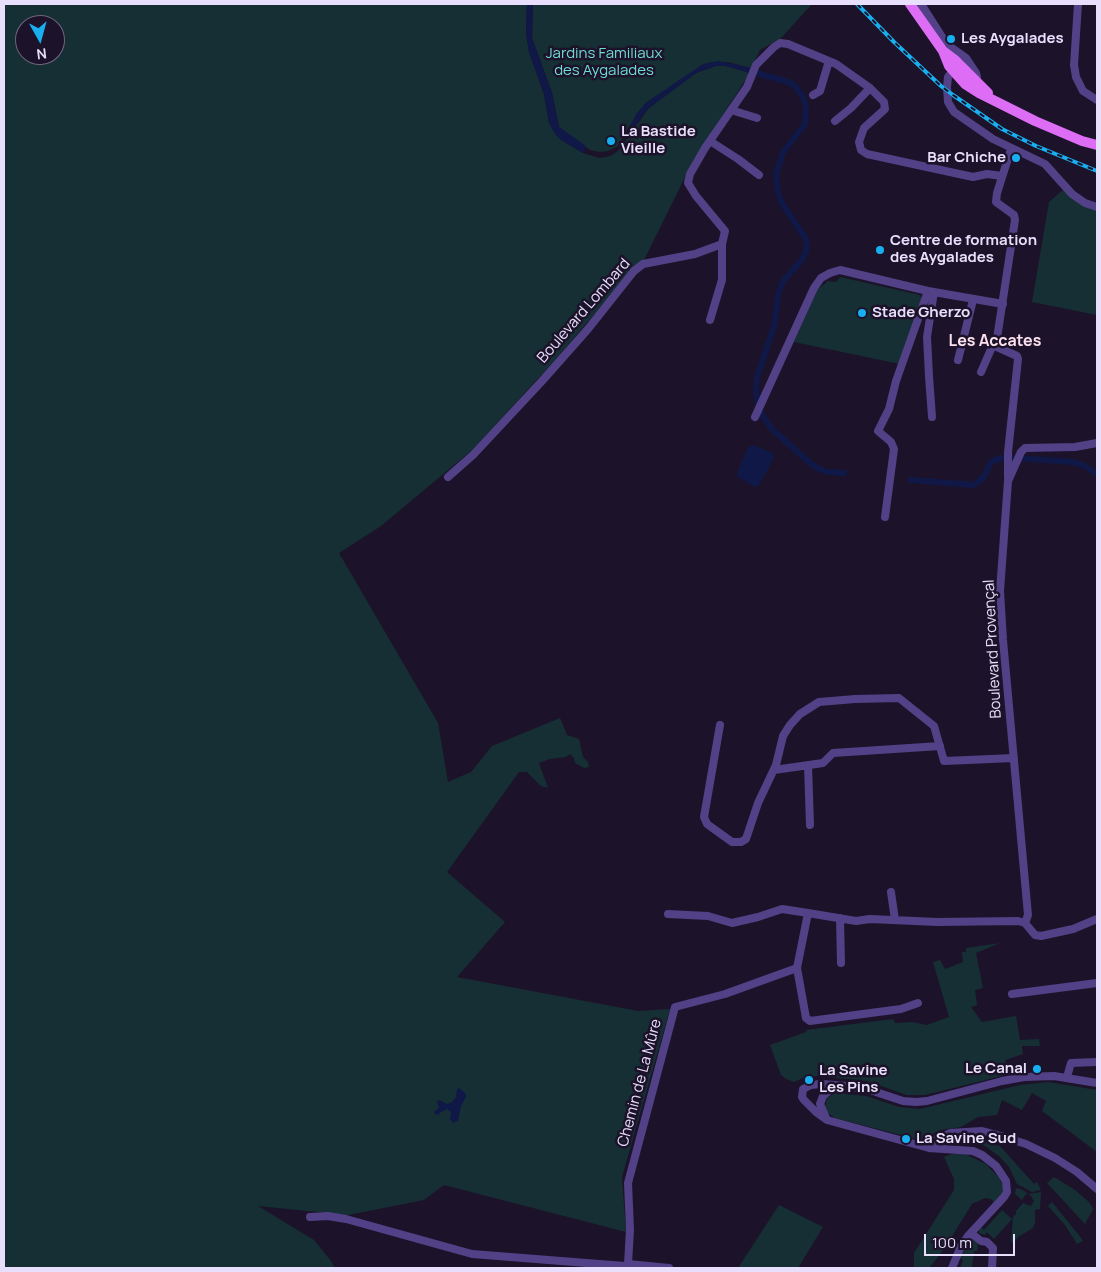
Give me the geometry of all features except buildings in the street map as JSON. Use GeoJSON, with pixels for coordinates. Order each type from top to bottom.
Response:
{"type":"FeatureCollection","features":[{"type":"Feature","properties":{"kind":"main road"},"geometry":{"type":"LineString","coordinates":[[910,4],[946,50],[995,100]]}},
{"type":"Feature","properties":{"kind":"main road"},"geometry":{"type":"LineString","coordinates":[[946,50],[952,71],[965,84],[1035,121],[1082,141],[1097,145]]}},
{"type":"Feature","properties":{"kind":"main road"},"geometry":{"type":"LineString","coordinates":[[1072,137],[1097,140]]}},
{"type":"Feature","properties":{"kind":"street"},"geometry":{"type":"LineString","coordinates":[[921,4],[946,50],[956,50],[966,58],[977,77],[975,80],[968,82],[952,71]]}},
{"type":"Feature","properties":{"kind":"street"},"geometry":{"type":"LineString","coordinates":[[1078,4],[1074,65],[1076,77],[1083,91],[1097,100]]}},
{"type":"Feature","properties":{"kind":"street"},"geometry":{"type":"LineString","coordinates":[[710,320],[722,280],[722,244],[725,231],[696,196],[688,183],[690,174],[752,77],[756,65],[780,43],[788,44],[830,61],[849,72],[870,88],[884,102],[885,109],[864,128],[859,142],[861,150],[867,154],[973,177],[987,174],[1002,176]]}},
{"type":"Feature","properties":{"kind":"street"},"geometry":{"type":"LineString","coordinates":[[955,60],[956,67],[948,77],[947,87],[950,107],[960,116],[1011,149],[1045,164],[1072,194],[1085,203],[1097,207]]}},
{"type":"Feature","properties":{"kind":"street"},"geometry":{"type":"LineString","coordinates":[[813,95],[820,91],[830,61]]}},
{"type":"Feature","properties":{"kind":"street"},"geometry":{"type":"LineString","coordinates":[[836,121],[870,88]]}},
{"type":"Feature","properties":{"kind":"street"},"geometry":{"type":"LineString","coordinates":[[731,110],[757,118]]}},
{"type":"Feature","properties":{"kind":"street"},"geometry":{"type":"LineString","coordinates":[[710,141],[759,175]]}},
{"type":"Feature","properties":{"kind":"street"},"geometry":{"type":"LineString","coordinates":[[981,372],[992,347],[996,345],[1015,220],[1014,215],[996,202],[996,193],[1011,149]]}},
{"type":"Feature","properties":{"kind":"street","name":"Boulevard Lombard"},"geometry":{"type":"LineString","coordinates":[[448,477],[473,455],[542,381],[588,329],[634,271],[643,264],[695,254],[722,244]]}},
{"type":"Feature","properties":{"kind":"street"},"geometry":{"type":"LineString","coordinates":[[755,417],[810,295],[822,278],[840,270],[973,300],[1003,304]]}},
{"type":"Feature","properties":{"kind":"street"},"geometry":{"type":"LineString","coordinates":[[931,291],[928,376],[932,416]]}},
{"type":"Feature","properties":{"kind":"street"},"geometry":{"type":"LineString","coordinates":[[885,516],[894,448],[891,442],[878,431],[889,408],[896,381],[931,291]]}},
{"type":"Feature","properties":{"kind":"street"},"geometry":{"type":"LineString","coordinates":[[958,360],[973,300]]}},
{"type":"Feature","properties":{"kind":"street"},"geometry":{"type":"LineString","coordinates":[[996,345],[1017,356],[1018,360],[1008,452],[1012,464]]}},
{"type":"Feature","properties":{"kind":"street","name":"Boulevard Provençal"},"geometry":{"type":"LineString","coordinates":[[1025,924],[1028,916],[1000,591],[1008,481],[1012,464],[1025,448],[1075,447],[1097,443]]}},
{"type":"Feature","properties":{"kind":"street"},"geometry":{"type":"LineString","coordinates":[[720,725],[704,817],[706,824],[732,842],[741,842],[746,838],[758,804],[774,770],[783,736],[800,714],[819,702],[899,698],[934,726],[944,761],[1014,758]]}},
{"type":"Feature","properties":{"kind":"street"},"geometry":{"type":"LineString","coordinates":[[774,770],[823,763],[833,753],[940,746]]}},
{"type":"Feature","properties":{"kind":"street"},"geometry":{"type":"LineString","coordinates":[[808,765],[810,825]]}},
{"type":"Feature","properties":{"kind":"street"},"geometry":{"type":"LineString","coordinates":[[891,892],[895,920]]}},
{"type":"Feature","properties":{"kind":"street"},"geometry":{"type":"LineString","coordinates":[[668,914],[708,916],[732,923],[782,910],[856,921],[870,919],[937,922],[1018,921],[1025,924],[1035,935],[1041,936],[1081,926],[1097,919]]}},
{"type":"Feature","properties":{"kind":"street"},"geometry":{"type":"LineString","coordinates":[[808,913],[797,968],[806,1018],[810,1021],[901,1009],[918,1003]]}},
{"type":"Feature","properties":{"kind":"street"},"geometry":{"type":"LineString","coordinates":[[840,918],[842,963]]}},
{"type":"Feature","properties":{"kind":"street","name":"Chemin de La Mûre"},"geometry":{"type":"LineString","coordinates":[[628,1264],[630,1230],[628,1183],[675,1007],[725,994],[797,968]]}},
{"type":"Feature","properties":{"kind":"street"},"geometry":{"type":"LineString","coordinates":[[1012,994],[1097,983]]}},
{"type":"Feature","properties":{"kind":"street"},"geometry":{"type":"LineString","coordinates":[[1067,1077],[1072,1063],[1097,1062]]}},
{"type":"Feature","properties":{"kind":"street"},"geometry":{"type":"LineString","coordinates":[[952,1268],[961,1246],[1008,1192],[1006,1181],[996,1166],[982,1155],[963,1150],[929,1148],[827,1120],[816,1112],[802,1097],[804,1089],[811,1085],[833,1084],[870,1090],[903,1101],[916,1102],[927,1101],[1024,1077],[1067,1077],[1097,1083]]}},
{"type":"Feature","properties":{"kind":"street"},"geometry":{"type":"LineString","coordinates":[[827,1120],[820,1104],[823,1096],[830,1090],[848,1086]]}},
{"type":"Feature","properties":{"kind":"street"},"geometry":{"type":"LineString","coordinates":[[929,1148],[933,1141],[950,1133],[982,1131],[1026,1144],[1055,1158],[1077,1172],[1097,1189]]}},
{"type":"Feature","properties":{"kind":"street"},"geometry":{"type":"LineString","coordinates":[[310,1217],[328,1216],[346,1219],[472,1254],[669,1268]]}},
{"type":"Feature","properties":{"kind":"street"},"geometry":{"type":"LineString","coordinates":[[971,1233],[993,1248],[992,1268]]}},
{"type":"Feature","properties":{"kind":"green space"},"geometry":{"type":"Polygon","coordinates":[[[4,4],[527,4],[526,33],[529,52],[544,94],[549,123],[562,140],[583,153],[599,158],[611,156],[619,150],[649,108],[696,73],[716,66],[726,66],[750,73],[694,159],[644,260],[639,262],[555,360],[472,450],[381,526],[339,553],[438,723],[448,782],[471,772],[492,746],[560,718],[567,735],[579,739],[583,757],[588,762],[589,767],[584,768],[575,763],[574,758],[570,754],[566,757],[550,759],[539,763],[548,788],[541,786],[527,772],[519,772],[447,872],[505,922],[457,977],[638,1011],[670,1009],[622,1177],[626,1232],[444,1185],[424,1200],[348,1215],[258,1206],[314,1240],[335,1268],[4,1268],[4,4]]]}},
{"type":"Feature","properties":{"kind":"green space","name":"Jardins Familiaux des Aygalades"},"geometry":{"type":"Polygon","coordinates":[[[533,4],[812,4],[781,38],[760,50],[751,68],[728,62],[711,62],[647,102],[638,112],[618,146],[608,151],[600,152],[590,150],[559,127],[552,93],[532,38],[533,4]]]}},
{"type":"Feature","properties":{"kind":"green space"},"geometry":{"type":"Polygon","coordinates":[[[1063,190],[1081,204],[1097,211],[1097,315],[1032,302],[1049,202],[1063,190]]]}},
{"type":"Feature","properties":{"kind":"green space","name":"Stade Gherzo"},"geometry":{"type":"Polygon","coordinates":[[[840,277],[920,295],[922,299],[900,364],[794,342],[818,289],[828,281],[836,282],[840,277]]]}},
{"type":"Feature","properties":{"kind":"green space"},"geometry":{"type":"Polygon","coordinates":[[[1000,943],[976,953],[983,988],[975,990],[977,1005],[971,1007],[982,1022],[1016,1016],[1020,1040],[1039,1039],[1040,1046],[1022,1046],[1023,1054],[1005,1060],[1010,1074],[925,1095],[907,1095],[867,1081],[817,1076],[803,1078],[794,1082],[781,1075],[770,1045],[806,1032],[806,1030],[893,1019],[895,1023],[912,1022],[927,1025],[949,1017],[933,962],[940,960],[945,969],[963,962],[962,952],[966,952],[966,948],[1000,943]]]}},
{"type":"Feature","properties":{"kind":"green space"},"geometry":{"type":"Polygon","coordinates":[[[1048,1082],[1097,1090],[1097,1152],[1042,1111],[1046,1101],[1032,1093],[1022,1110],[1002,1100],[997,1115],[978,1117],[961,1127],[940,1130],[925,1138],[924,1141],[835,1118],[826,1112],[825,1107],[827,1098],[837,1093],[866,1096],[899,1107],[920,1109],[1020,1085],[1048,1082]]]}},
{"type":"Feature","properties":{"kind":"green space"},"geometry":{"type":"Polygon","coordinates":[[[977,1139],[1000,1146],[1034,1184],[1037,1182],[1041,1190],[1032,1192],[1017,1184],[1009,1167],[1000,1157],[985,1146],[970,1141],[977,1139]]]}},
{"type":"Feature","properties":{"kind":"green space"},"geometry":{"type":"Polygon","coordinates":[[[952,1154],[965,1154],[986,1164],[1000,1179],[1004,1187],[1003,1193],[994,1202],[991,1199],[985,1198],[972,1204],[944,1249],[930,1267],[933,1268],[914,1268],[914,1253],[954,1190],[954,1179],[944,1157],[952,1154]]]}},
{"type":"Feature","properties":{"kind":"green space"},"geometry":{"type":"Polygon","coordinates":[[[1054,1177],[1075,1190],[1090,1203],[1093,1209],[1085,1224],[1047,1183],[1054,1177]]]}},
{"type":"Feature","properties":{"kind":"green space"},"geometry":{"type":"Polygon","coordinates":[[[1016,1188],[1021,1189],[1029,1194],[1041,1192],[1040,1209],[1035,1210],[1033,1228],[1018,1237],[1013,1243],[1011,1241],[1013,1217],[1016,1211],[1023,1203],[1031,1206],[1034,1201],[1027,1193],[1022,1200],[1015,1194],[1016,1188]]]}},
{"type":"Feature","properties":{"kind":"green space"},"geometry":{"type":"Polygon","coordinates":[[[1052,1202],[1083,1241],[1077,1244],[1065,1225],[1048,1206],[1052,1202]]]}},
{"type":"Feature","properties":{"kind":"green space"},"geometry":{"type":"Polygon","coordinates":[[[779,1205],[823,1227],[798,1268],[738,1268],[779,1205]]]}},
{"type":"Feature","properties":{"kind":"green space"},"geometry":{"type":"Polygon","coordinates":[[[1002,1210],[1012,1219],[994,1239],[987,1232],[985,1235],[979,1233],[981,1227],[984,1230],[1002,1210]]]}},
{"type":"Feature","properties":{"kind":"green space"},"geometry":{"type":"Polygon","coordinates":[[[970,1239],[973,1239],[978,1244],[977,1251],[974,1251],[972,1268],[960,1268],[963,1260],[960,1258],[970,1239]]]}},
{"type":"Feature","properties":{"kind":"shaded area"},"geometry":{"type":"Polygon","coordinates":[[[527,4],[533,4],[532,38],[552,93],[559,127],[586,146],[583,153],[561,140],[549,123],[544,94],[529,52],[526,33],[527,4]]]}},
{"type":"Feature","properties":{"kind":"shaded area"},"geometry":{"type":"Polygon","coordinates":[[[719,61],[751,68],[750,73],[726,66],[716,66],[696,73],[649,108],[643,114],[628,139],[624,137],[638,112],[647,102],[703,64],[719,61]]]}},
{"type":"Feature","properties":{"kind":"shaded area"},"geometry":{"type":"Polygon","coordinates":[[[753,445],[773,453],[773,459],[767,471],[758,486],[754,487],[737,476],[748,447],[753,445]]]}},
{"type":"Feature","properties":{"kind":"shaded area"},"geometry":{"type":"Polygon","coordinates":[[[459,1088],[466,1094],[466,1097],[461,1106],[458,1121],[453,1123],[450,1119],[451,1112],[447,1109],[438,1115],[434,1112],[439,1108],[437,1102],[439,1100],[447,1104],[452,1102],[459,1088]]]}},
{"type":"Feature","properties":{"kind":"waterway"},"geometry":{"type":"LineString","coordinates":[[750,71],[794,85],[803,97],[806,106],[805,124],[783,152],[776,174],[781,202],[806,239],[807,249],[802,260],[783,281],[779,291],[774,326],[757,378],[756,392],[758,403],[762,415],[772,429],[811,464],[828,472],[844,473]]}},
{"type":"Feature","properties":{"kind":"waterway"},"geometry":{"type":"LineString","coordinates":[[911,480],[974,485],[983,478],[992,461],[1006,457],[1073,462],[1085,466],[1097,474]]}},
{"type":"Feature","properties":{"kind":"railway"},"geometry":{"type":"LineString","coordinates":[[857,4],[894,42],[953,95],[1002,129],[1036,146],[1097,171]]}},
{"type":"Feature","properties":{"kind":"place","name":"Les Aygalades"},"geometry":{"type":"Point","coordinates":[951,39]}},
{"type":"Feature","properties":{"kind":"place","name":"La Bastide Vieille"},"geometry":{"type":"Point","coordinates":[611,141]}},
{"type":"Feature","properties":{"kind":"place","name":"Bar Chiche"},"geometry":{"type":"Point","coordinates":[1016,158]}},
{"type":"Feature","properties":{"kind":"place","name":"Centre de formation des Aygalades"},"geometry":{"type":"Point","coordinates":[880,250]}},
{"type":"Feature","properties":{"kind":"place","name":"Stade Gherzo"},"geometry":{"type":"Point","coordinates":[862,313]}},
{"type":"Feature","properties":{"kind":"place","name":"Le Canal"},"geometry":{"type":"Point","coordinates":[1037,1069]}},
{"type":"Feature","properties":{"kind":"place","name":"La Savine Les Pins"},"geometry":{"type":"Point","coordinates":[809,1080]}},
{"type":"Feature","properties":{"kind":"place","name":"La Savine Sud"},"geometry":{"type":"Point","coordinates":[906,1139]}},
{"type":"Feature","properties":{"kind":"district","name":"Les Accates"},"geometry":{"type":"Point","coordinates":[995,342]}}]}
